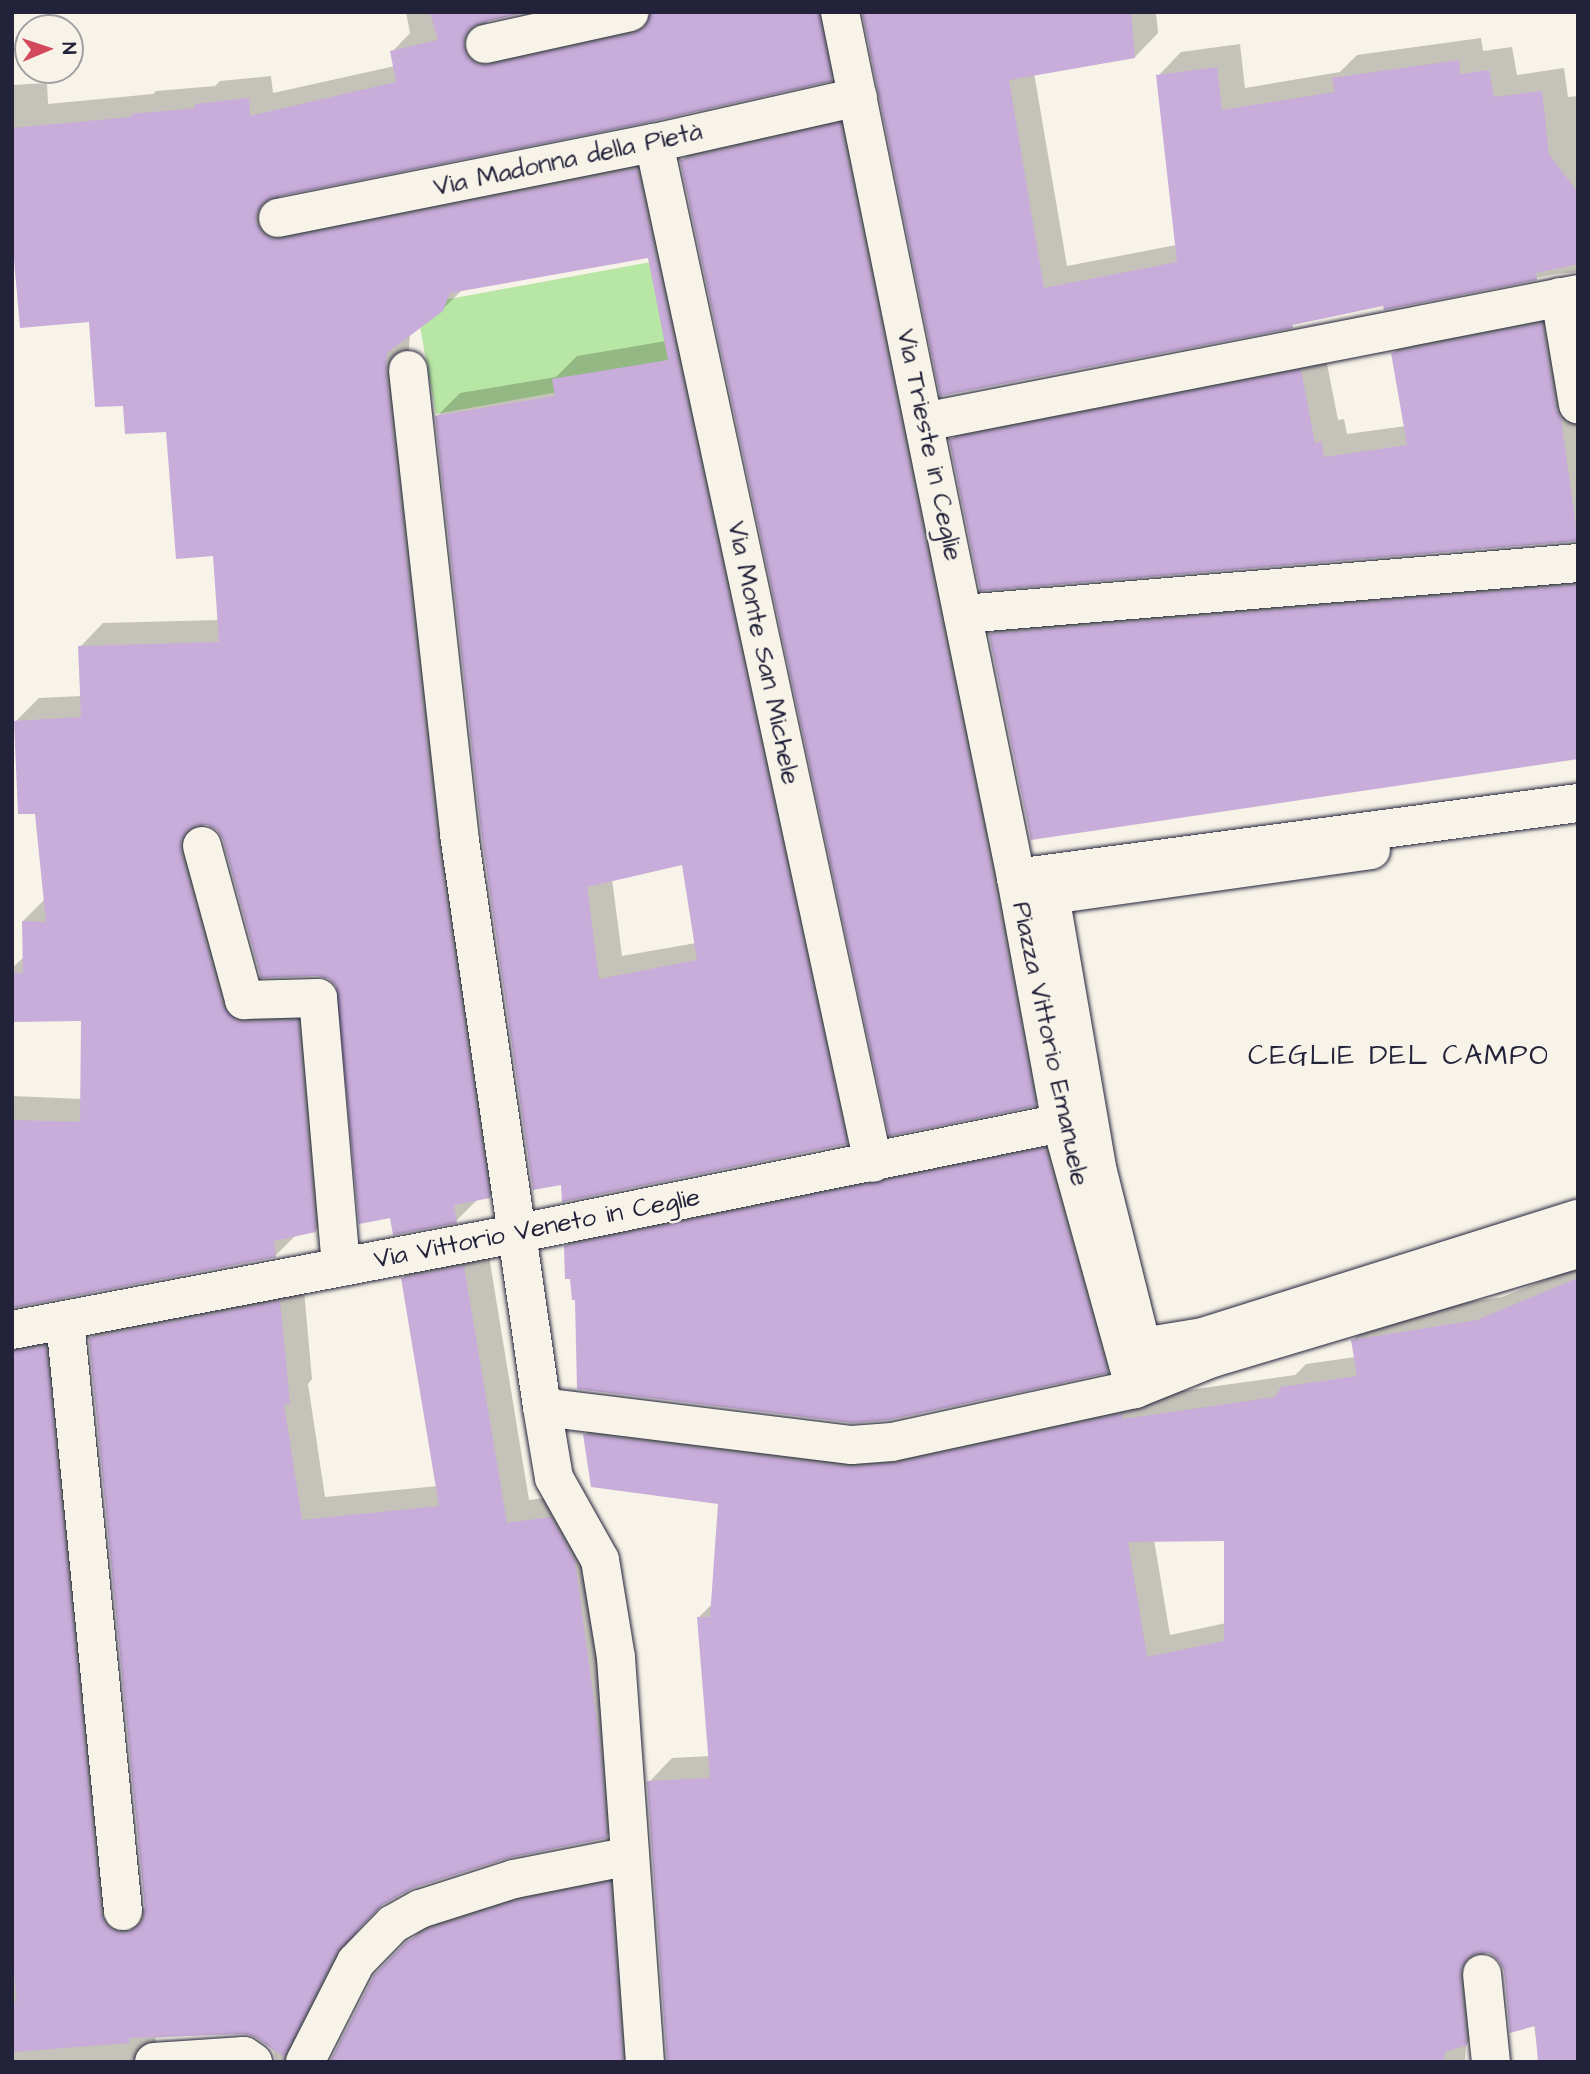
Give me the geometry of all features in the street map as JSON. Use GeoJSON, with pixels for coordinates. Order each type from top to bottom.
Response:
{"type":"FeatureCollection","features":[{"type":"Feature","properties":{"kind":"street"},"geometry":{"type":"LineString","coordinates":[[485,44],[630,12]]}},
{"type":"Feature","properties":{"kind":"street","name":"Via Trieste in Ceglie"},"geometry":{"type":"LineString","coordinates":[[841,12],[1016,878]]}},
{"type":"Feature","properties":{"kind":"street","name":"Via Madonna della Pietà"},"geometry":{"type":"LineString","coordinates":[[278,218],[654,143],[858,97]]}},
{"type":"Feature","properties":{"kind":"street","name":"Via Monte San Michele"},"geometry":{"type":"LineString","coordinates":[[654,143],[873,1163]]}},
{"type":"Feature","properties":{"kind":"street"},"geometry":{"type":"LineString","coordinates":[[924,422],[1569,295],[1578,405]]}},
{"type":"Feature","properties":{"kind":"street"},"geometry":{"type":"LineString","coordinates":[[408,370],[459,834],[542,1407],[554,1478],[600,1560],[616,1658],[645,2062]]}},
{"type":"Feature","properties":{"kind":"street"},"geometry":{"type":"LineString","coordinates":[[963,614],[1578,563]]}},
{"type":"Feature","properties":{"kind":"street","name":"Piazza Vittorio Emanuele"},"geometry":{"type":"LineString","coordinates":[[1135,1389],[1061,1123],[1016,878],[1578,803]]}},
{"type":"Feature","properties":{"kind":"street"},"geometry":{"type":"LineString","coordinates":[[1578,820],[1050,895],[1097,1168],[1142,1347],[1203,1337],[1578,1219]]}},
{"type":"Feature","properties":{"kind":"street"},"geometry":{"type":"LineString","coordinates":[[202,846],[244,1000],[317,998],[341,1267]]}},
{"type":"Feature","properties":{"kind":"street","name":"Via Vittorio Veneto in Ceglie"},"geometry":{"type":"LineString","coordinates":[[12,1330],[515,1234],[1061,1123]]}},
{"type":"Feature","properties":{"kind":"street"},"geometry":{"type":"LineString","coordinates":[[542,1407],[852,1446],[892,1442],[1135,1389],[1212,1358],[1578,1249]]}},
{"type":"Feature","properties":{"kind":"street"},"geometry":{"type":"LineString","coordinates":[[65,1320],[123,1910]]}},
{"type":"Feature","properties":{"kind":"street"},"geometry":{"type":"LineString","coordinates":[[305,2062],[356,1962],[393,1924],[420,1909],[514,1879],[631,1856]]}},
{"type":"Feature","properties":{"kind":"street"},"geometry":{"type":"LineString","coordinates":[[1482,1974],[1491,2062]]}},
{"type":"Feature","properties":{"kind":"street"},"geometry":{"type":"LineString","coordinates":[[154,2062],[223,2056],[244,2056],[253,2062]]}},
{"type":"Feature","properties":{"kind":"green space"},"geometry":{"type":"Polygon","coordinates":[[[656,261],[675,371],[436,414],[416,305],[656,261]]]}},
{"type":"Feature","properties":{"kind":"building"},"geometry":{"type":"Polygon","coordinates":[[[430,12],[527,12],[480,23],[470,28],[464,37],[468,58],[478,65],[489,65],[635,33],[645,28],[651,12],[819,12],[832,81],[649,122],[274,197],[263,202],[257,212],[256,222],[262,233],[272,239],[282,239],[637,169],[847,1144],[562,1202],[561,1185],[533,1190],[481,831],[435,416],[555,396],[552,379],[668,360],[648,258],[450,293],[443,311],[387,353],[386,372],[437,837],[490,1198],[454,1205],[457,1223],[393,1235],[390,1218],[359,1224],[336,986],[329,979],[318,976],[261,978],[223,840],[217,830],[207,825],[197,825],[186,831],[181,841],[181,852],[223,1006],[235,1020],[244,1022],[298,1020],[316,1232],[274,1241],[276,1257],[12,1308],[12,1120],[80,1122],[81,1021],[12,1022],[12,973],[23,973],[22,921],[46,922],[35,814],[18,814],[14,721],[81,717],[78,646],[219,642],[213,556],[176,559],[166,432],[125,434],[123,406],[95,407],[89,322],[20,328],[12,237],[12,128],[132,117],[131,114],[195,108],[195,104],[249,98],[250,116],[396,82],[390,51],[438,40],[430,12]],[[682,865],[587,887],[599,979],[697,960],[682,865]]]}},
{"type":"Feature","properties":{"kind":"building"},"geometry":{"type":"Polygon","coordinates":[[[862,12],[1131,12],[1135,58],[1009,80],[1044,288],[1177,262],[1156,75],[1217,67],[1222,110],[1335,92],[1332,78],[1459,60],[1460,74],[1489,70],[1494,97],[1542,91],[1549,154],[1578,193],[1578,264],[1536,273],[1537,280],[1384,310],[1383,306],[1292,325],[1293,328],[940,396],[862,12]]]}},
{"type":"Feature","properties":{"kind":"building"},"geometry":{"type":"Polygon","coordinates":[[[840,123],[987,846],[1036,1106],[889,1136],[680,160],[840,123]]]}},
{"type":"Feature","properties":{"kind":"building"},"geometry":{"type":"Polygon","coordinates":[[[1542,323],[1556,409],[1561,419],[1578,541],[980,591],[949,439],[1301,370],[1315,443],[1321,441],[1324,457],[1407,445],[1391,353],[1542,323]]]}},
{"type":"Feature","properties":{"kind":"building"},"geometry":{"type":"Polygon","coordinates":[[[1578,585],[1578,759],[1031,840],[989,634],[1578,585]]]}},
{"type":"Feature","properties":{"kind":"building"},"geometry":{"type":"Polygon","coordinates":[[[1045,1148],[1108,1373],[889,1420],[853,1423],[577,1389],[575,1300],[572,1300],[570,1279],[565,1279],[564,1246],[1045,1148]]]}},
{"type":"Feature","properties":{"kind":"building"},"geometry":{"type":"Polygon","coordinates":[[[464,1266],[507,1523],[551,1517],[575,1561],[600,1745],[607,1838],[508,1858],[413,1888],[382,1905],[337,1952],[284,2057],[254,2036],[243,2034],[129,2038],[129,2043],[12,2052],[12,2002],[17,2001],[12,1953],[12,1351],[46,1346],[101,1913],[105,1923],[113,1931],[126,1933],[143,1921],[145,1909],[89,1338],[280,1301],[290,1404],[284,1404],[302,1520],[439,1506],[401,1278],[464,1266]]]}},
{"type":"Feature","properties":{"kind":"building"},"geometry":{"type":"Polygon","coordinates":[[[1578,1278],[1578,2062],[1538,2062],[1535,2026],[1510,2033],[1504,1971],[1492,1954],[1480,1952],[1469,1957],[1462,1966],[1460,1976],[1467,2045],[1445,2052],[1444,2062],[667,2062],[647,1781],[710,1778],[697,1617],[710,1617],[718,1504],[591,1487],[583,1434],[849,1467],[896,1463],[1122,1414],[1123,1419],[1275,1397],[1281,1387],[1357,1376],[1351,1340],[1477,1320],[1578,1278]],[[1224,1541],[1128,1542],[1147,1657],[1224,1641],[1224,1541]]]}},
{"type":"Feature","properties":{"kind":"building"},"geometry":{"type":"Polygon","coordinates":[[[610,1882],[623,2062],[330,2062],[374,1975],[406,1942],[429,1929],[519,1900],[610,1882]]]}},
{"type":"Feature","properties":{"kind":"district","name":"CEGLIE DEL CAMPO"},"geometry":{"type":"Point","coordinates":[1399,1056]}}]}
